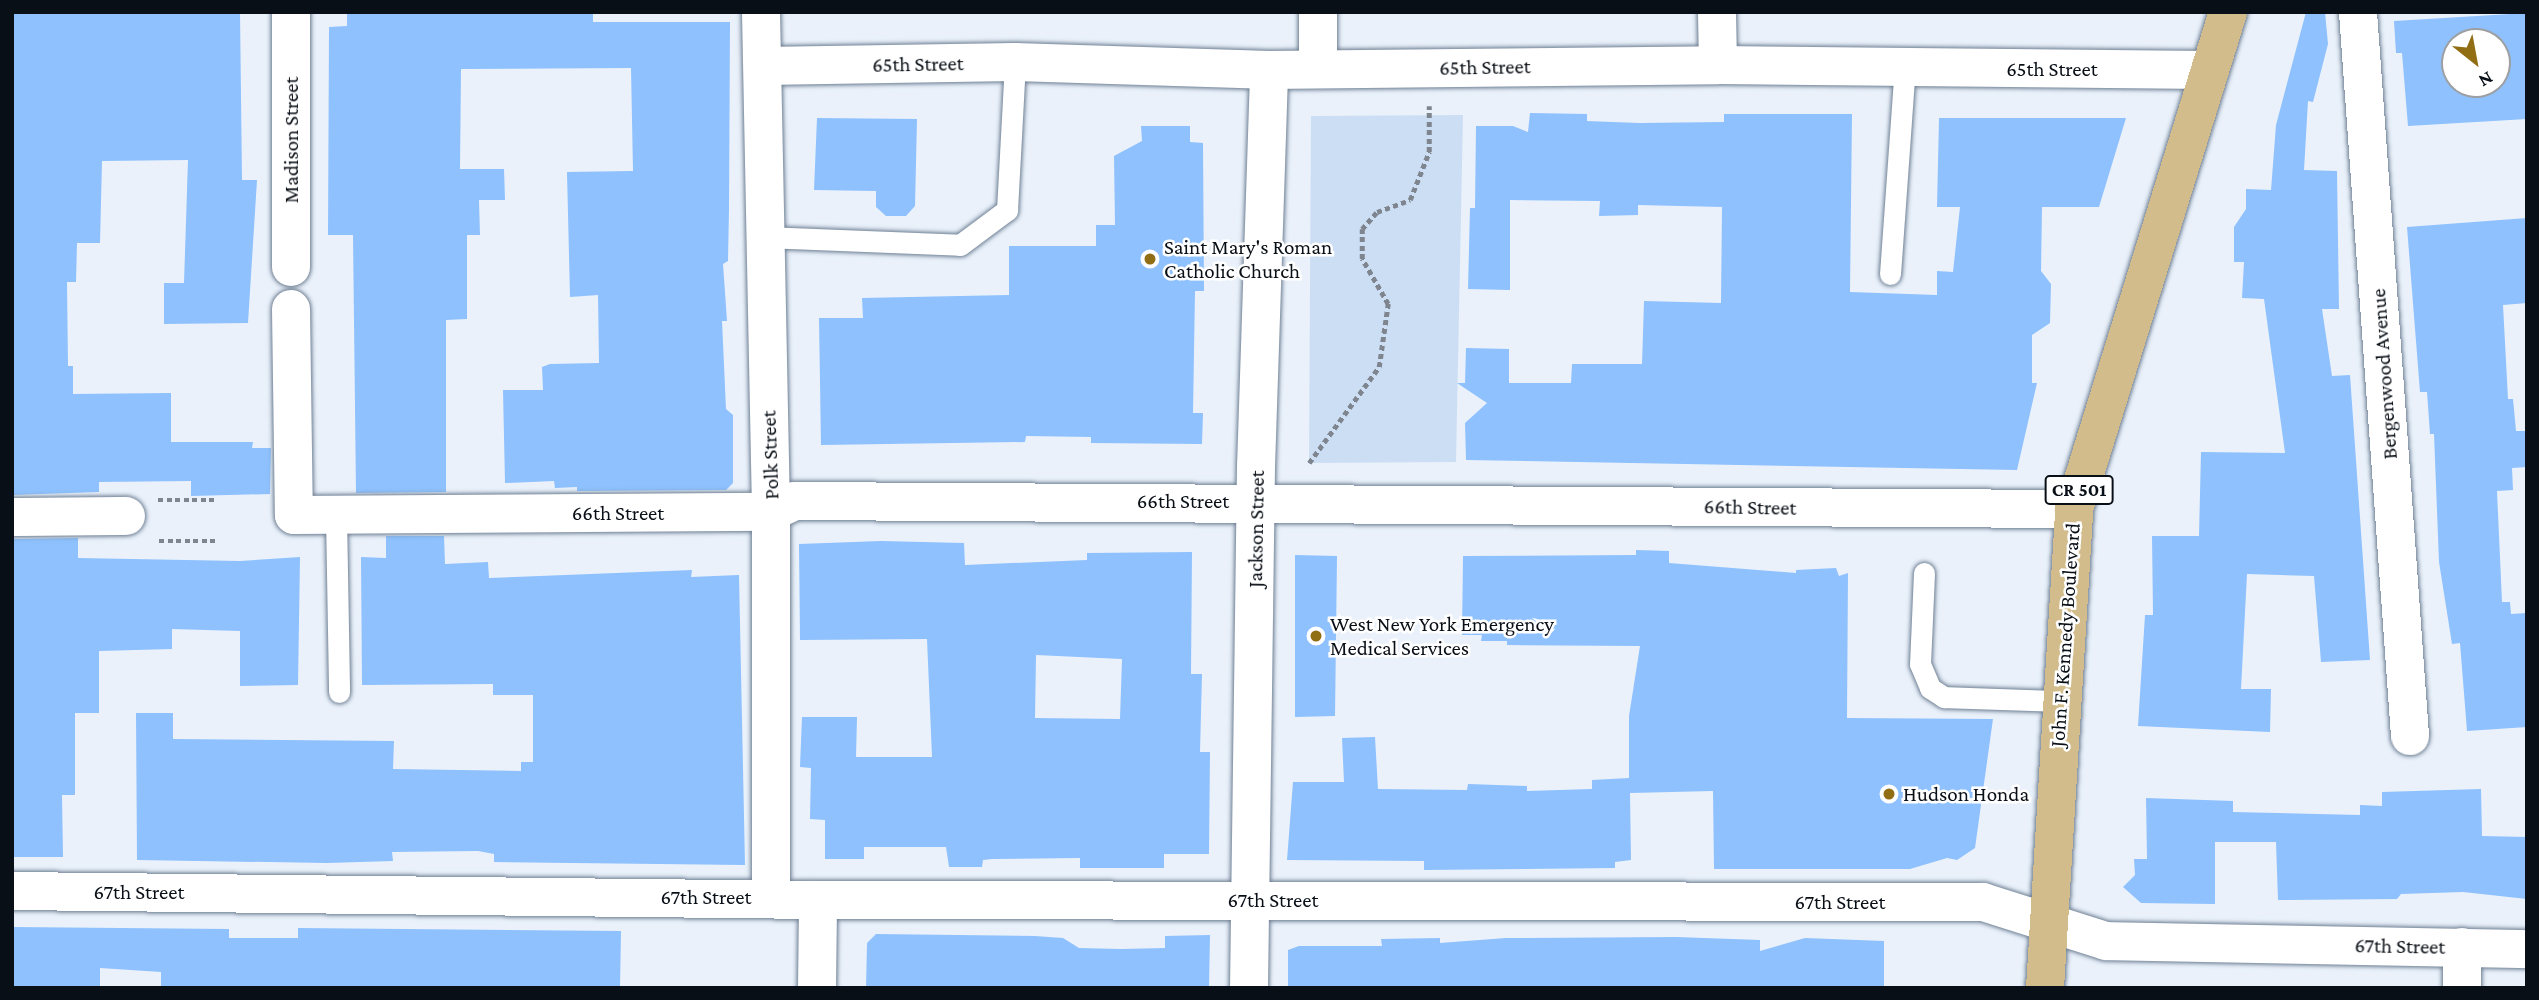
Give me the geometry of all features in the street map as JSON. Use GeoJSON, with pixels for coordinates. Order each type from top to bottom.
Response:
{"type":"FeatureCollection","features":[{"type":"Feature","properties":{"kind":"main road","name":"John F. Kennedy Boulevard"},"geometry":{"type":"LineString","coordinates":[[2045,988],[2059,701],[2074,509],[2207,70],[2228,12]]}},
{"type":"Feature","properties":{"kind":"street","name":"Madison Street"},"geometry":{"type":"LineString","coordinates":[[291,12],[291,267]]}},
{"type":"Feature","properties":{"kind":"street","name":"Polk Street"},"geometry":{"type":"LineString","coordinates":[[761,12],[771,512],[771,897]]}},
{"type":"Feature","properties":{"kind":"street"},"geometry":{"type":"LineString","coordinates":[[1318,12],[1318,69]]}},
{"type":"Feature","properties":{"kind":"street"},"geometry":{"type":"LineString","coordinates":[[1717,12],[1718,65]]}},
{"type":"Feature","properties":{"kind":"street","name":"Bergenwood Avenue"},"geometry":{"type":"LineString","coordinates":[[2358,12],[2410,736]]}},
{"type":"Feature","properties":{"kind":"street","name":"65th Street"},"geometry":{"type":"LineString","coordinates":[[763,66],[1015,62],[1269,70],[1718,65],[2207,70]]}},
{"type":"Feature","properties":{"kind":"street","name":"Jackson Street"},"geometry":{"type":"LineString","coordinates":[[1250,988],[1256,501],[1269,70]]}},
{"type":"Feature","properties":{"kind":"street","name":"66th Street"},"geometry":{"type":"LineString","coordinates":[[291,309],[294,515],[771,512],[795,501],[1256,501],[2074,509]]}},
{"type":"Feature","properties":{"kind":"street"},"geometry":{"type":"LineString","coordinates":[[12,517],[140,508]]}},
{"type":"Feature","properties":{"kind":"street","name":"67th Street"},"geometry":{"type":"LineString","coordinates":[[12,891],[771,897],[818,900],[1983,902],[2050,926],[2105,941],[2527,949]]}},
{"type":"Feature","properties":{"kind":"street"},"geometry":{"type":"LineString","coordinates":[[817,988],[818,900]]}},
{"type":"Feature","properties":{"kind":"street"},"geometry":{"type":"LineString","coordinates":[[2462,947],[2462,988]]}},
{"type":"Feature","properties":{"kind":"lane"},"geometry":{"type":"LineString","coordinates":[[764,237],[960,245],[1007,210],[1015,62]]}},
{"type":"Feature","properties":{"kind":"lane"},"geometry":{"type":"LineString","coordinates":[[1890,274],[1905,67]]}},
{"type":"Feature","properties":{"kind":"lane"},"geometry":{"type":"LineString","coordinates":[[336,515],[339,692]]}},
{"type":"Feature","properties":{"kind":"lane"},"geometry":{"type":"LineString","coordinates":[[1924,573],[1920,664],[1930,688],[1944,697],[2059,701]]}},
{"type":"Feature","properties":{"kind":"path"},"geometry":{"type":"LineString","coordinates":[[1308,463],[1379,367],[1388,304],[1362,259],[1362,229],[1377,212],[1410,200],[1429,152],[1429,116]]}},
{"type":"Feature","properties":{"kind":"path"},"geometry":{"type":"LineString","coordinates":[[140,508],[218,500]]}},
{"type":"Feature","properties":{"kind":"path"},"geometry":{"type":"LineString","coordinates":[[159,541],[218,541]]}},
{"type":"Feature","properties":{"kind":"shaded area"},"geometry":{"type":"Polygon","coordinates":[[[1463,115],[1456,462],[1309,463],[1311,116],[1463,115]]]}},
{"type":"Feature","properties":{"kind":"building"},"geometry":{"type":"Polygon","coordinates":[[[12,12],[240,12],[242,180],[257,180],[248,323],[164,324],[164,283],[184,283],[188,160],[102,161],[100,243],[77,243],[76,282],[67,282],[68,366],[73,366],[73,394],[171,393],[171,442],[253,442],[252,448],[271,448],[270,494],[191,496],[191,481],[99,482],[99,492],[12,495],[12,12]]]}},
{"type":"Feature","properties":{"kind":"building"},"geometry":{"type":"Polygon","coordinates":[[[347,12],[593,12],[593,22],[730,22],[728,261],[723,264],[727,321],[722,321],[726,409],[733,415],[733,483],[726,490],[577,491],[577,487],[555,488],[554,481],[505,483],[503,390],[543,390],[542,367],[550,364],[599,363],[598,295],[570,297],[567,172],[633,171],[631,68],[461,69],[460,169],[504,169],[505,200],[479,200],[480,235],[467,235],[467,319],[446,320],[446,492],[356,493],[353,235],[328,235],[329,27],[347,26],[347,12]]]}},
{"type":"Feature","properties":{"kind":"building"},"geometry":{"type":"Polygon","coordinates":[[[2306,12],[2325,12],[2328,44],[2313,102],[2308,101],[2304,170],[2337,171],[2339,309],[2322,309],[2332,376],[2350,375],[2370,660],[2321,662],[2314,576],[2247,574],[2241,689],[2271,689],[2270,732],[2138,726],[2145,615],[2153,615],[2152,536],[2199,536],[2201,452],[2285,453],[2264,299],[2242,298],[2244,262],[2234,262],[2234,227],[2246,209],[2246,189],[2271,190],[2276,125],[2306,12]]]}},
{"type":"Feature","properties":{"kind":"building"},"geometry":{"type":"Polygon","coordinates":[[[2527,13],[2527,119],[2408,126],[2402,53],[2396,53],[2394,21],[2527,13]]]}},
{"type":"Feature","properties":{"kind":"building"},"geometry":{"type":"Polygon","coordinates":[[[1530,113],[1587,114],[1587,121],[1639,123],[1724,122],[1724,114],[1852,114],[1850,292],[1937,295],[1937,271],[1953,272],[1960,207],[1937,207],[1939,118],[2126,118],[2099,207],[2042,207],[2041,271],[2051,284],[2050,323],[2032,335],[2032,383],[2037,383],[2017,470],[1466,460],[1465,423],[1487,403],[1457,383],[1465,383],[1466,348],[1509,349],[1509,383],[1571,383],[1572,364],[1642,364],[1644,301],[1721,303],[1722,207],[1638,205],[1638,215],[1599,216],[1600,201],[1510,200],[1510,290],[1468,289],[1470,208],[1475,208],[1476,126],[1513,126],[1528,132],[1530,113]]]}},
{"type":"Feature","properties":{"kind":"building"},"geometry":{"type":"Polygon","coordinates":[[[817,118],[917,119],[915,206],[906,216],[886,216],[876,207],[876,191],[814,190],[817,118]]]}},
{"type":"Feature","properties":{"kind":"building"},"geometry":{"type":"Polygon","coordinates":[[[1141,126],[1190,126],[1190,142],[1203,143],[1204,291],[1195,291],[1193,413],[1203,413],[1202,444],[1091,443],[1091,437],[1026,436],[1025,442],[821,445],[819,318],[863,318],[862,298],[1009,295],[1009,246],[1096,246],[1096,225],[1115,225],[1114,156],[1142,141],[1141,126]]]}},
{"type":"Feature","properties":{"kind":"building"},"geometry":{"type":"Polygon","coordinates":[[[2527,218],[2527,303],[2503,305],[2508,399],[2513,399],[2516,431],[2527,431],[2527,467],[2512,468],[2513,490],[2497,491],[2502,602],[2510,602],[2511,614],[2527,613],[2527,727],[2467,731],[2460,643],[2452,644],[2439,562],[2434,434],[2430,434],[2427,392],[2420,392],[2407,227],[2527,218]]]}},
{"type":"Feature","properties":{"kind":"building"},"geometry":{"type":"Polygon","coordinates":[[[386,536],[444,536],[445,564],[488,562],[489,578],[692,570],[691,577],[739,575],[745,865],[494,862],[494,854],[478,851],[392,852],[393,861],[327,863],[137,860],[136,713],[173,713],[173,739],[394,741],[393,769],[521,771],[521,762],[533,762],[533,695],[493,695],[493,684],[362,685],[361,557],[386,558],[386,536]]]}},
{"type":"Feature","properties":{"kind":"building"},"geometry":{"type":"Polygon","coordinates":[[[78,538],[78,558],[240,561],[300,557],[298,685],[240,686],[240,631],[172,629],[172,649],[99,651],[99,713],[75,713],[75,795],[62,795],[63,857],[12,857],[12,539],[78,538]]]}},
{"type":"Feature","properties":{"kind":"building"},"geometry":{"type":"Polygon","coordinates":[[[881,541],[964,543],[965,565],[1087,560],[1087,553],[1192,552],[1191,674],[1202,674],[1200,752],[1210,752],[1209,854],[1164,854],[1164,868],[1080,868],[1080,858],[992,859],[983,860],[982,867],[949,867],[946,847],[864,847],[864,859],[825,859],[825,820],[810,819],[811,768],[800,767],[802,717],[857,717],[856,757],[932,757],[927,639],[800,640],[799,544],[881,541]],[[1036,655],[1035,718],[1120,719],[1122,659],[1036,655]]]}},
{"type":"Feature","properties":{"kind":"building"},"geometry":{"type":"Polygon","coordinates":[[[1636,550],[1669,551],[1669,563],[1796,573],[1796,570],[1836,568],[1839,576],[1848,573],[1847,718],[1993,719],[1975,848],[1957,860],[1947,858],[1910,869],[1714,869],[1713,791],[1630,793],[1631,860],[1615,862],[1615,868],[1424,870],[1424,861],[1287,860],[1293,782],[1344,782],[1342,738],[1375,737],[1378,789],[1467,790],[1468,784],[1527,786],[1527,791],[1592,789],[1592,780],[1629,778],[1629,716],[1640,646],[1507,645],[1507,641],[1481,641],[1482,635],[1462,635],[1463,556],[1636,555],[1636,550]]]}},
{"type":"Feature","properties":{"kind":"building","name":"West New York Emergency Medical Services"},"geometry":{"type":"Polygon","coordinates":[[[1295,555],[1337,556],[1335,716],[1295,717],[1295,555]]]}},
{"type":"Feature","properties":{"kind":"building"},"geometry":{"type":"Polygon","coordinates":[[[2481,789],[2482,836],[2527,837],[2527,899],[2463,892],[2401,894],[2397,899],[2278,900],[2276,842],[2215,842],[2215,904],[2141,903],[2123,887],[2135,875],[2134,859],[2147,859],[2146,798],[2233,801],[2233,812],[2360,815],[2360,805],[2382,806],[2382,792],[2481,789]]]}},
{"type":"Feature","properties":{"kind":"building"},"geometry":{"type":"Polygon","coordinates":[[[12,927],[229,929],[229,938],[298,938],[298,928],[621,931],[620,988],[161,988],[161,972],[100,968],[100,988],[12,988],[12,927]]]}},
{"type":"Feature","properties":{"kind":"building"},"geometry":{"type":"Polygon","coordinates":[[[876,934],[1035,936],[1063,938],[1079,948],[1121,949],[1165,948],[1165,936],[1210,935],[1209,988],[866,988],[867,943],[876,934]]]}},
{"type":"Feature","properties":{"kind":"building"},"geometry":{"type":"Polygon","coordinates":[[[1676,937],[1760,940],[1760,951],[1805,938],[1884,941],[1884,988],[1288,988],[1288,950],[1299,946],[1382,946],[1381,939],[1440,938],[1440,943],[1506,938],[1676,937]]]}},
{"type":"Feature","properties":{"kind":"place","name":"Saint Mary's Roman Catholic Church"},"geometry":{"type":"Point","coordinates":[1150,259]}},
{"type":"Feature","properties":{"kind":"place","name":"West New York Emergency Medical Services"},"geometry":{"type":"Point","coordinates":[1316,636]}},
{"type":"Feature","properties":{"kind":"place","name":"Hudson Honda"},"geometry":{"type":"Point","coordinates":[1889,794]}}]}
